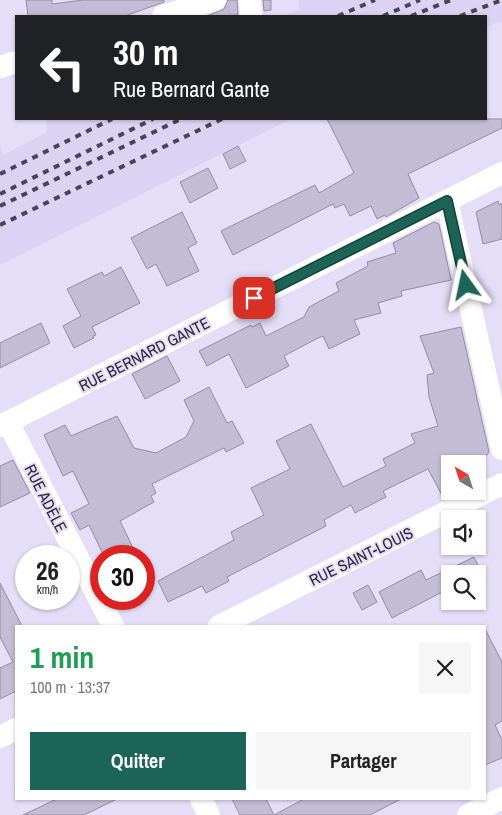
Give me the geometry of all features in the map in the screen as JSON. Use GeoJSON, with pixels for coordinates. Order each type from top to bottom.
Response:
{"type":"FeatureCollection","features":[{"type":"Feature","properties":{"kind":"street"},"geometry":{"type":"LineString","coordinates":[[166,15],[215,0]]}},
{"type":"Feature","properties":{"kind":"street"},"geometry":{"type":"LineString","coordinates":[[250,0],[251,15]]}},
{"type":"Feature","properties":{"kind":"street"},"geometry":{"type":"LineString","coordinates":[[0,67],[15,62]]}},
{"type":"Feature","properties":{"kind":"street","name":"RUE BERNARD GANTE"},"geometry":{"type":"LineString","coordinates":[[4,424],[502,173]]}},
{"type":"Feature","properties":{"kind":"street"},"geometry":{"type":"LineString","coordinates":[[447,201],[502,449]]}},
{"type":"Feature","properties":{"kind":"street","name":"RUE ADÈLE"},"geometry":{"type":"LineString","coordinates":[[4,424],[112,625]]}},
{"type":"Feature","properties":{"kind":"street","name":"RUE SAINT-LOUIS"},"geometry":{"type":"LineString","coordinates":[[221,625],[502,484]]}},
{"type":"Feature","properties":{"kind":"street"},"geometry":{"type":"LineString","coordinates":[[0,737],[15,730]]}},
{"type":"Feature","properties":{"kind":"street"},"geometry":{"type":"LineString","coordinates":[[468,815],[502,798]]}},
{"type":"Feature","properties":{"kind":"street"},"geometry":{"type":"LineString","coordinates":[[202,800],[209,815]]}},
{"type":"Feature","properties":{"kind":"shaded area"},"geometry":{"type":"Polygon","coordinates":[[[299,0],[502,0],[502,21],[487,27],[487,15],[286,15],[298,10],[299,0]]]}},
{"type":"Feature","properties":{"kind":"shaded area"},"geometry":{"type":"Polygon","coordinates":[[[46,120],[289,120],[0,265],[0,146],[3,155],[47,132],[46,120]]]}},
{"type":"Feature","properties":{"kind":"building"},"geometry":{"type":"Polygon","coordinates":[[[26,0],[52,0],[52,4],[83,0],[164,0],[164,2],[128,15],[28,15],[26,0]]]}},
{"type":"Feature","properties":{"kind":"building"},"geometry":{"type":"Polygon","coordinates":[[[228,0],[237,0],[238,15],[209,15],[224,9],[228,0]]]}},
{"type":"Feature","properties":{"kind":"building"},"geometry":{"type":"Polygon","coordinates":[[[263,0],[271,0],[271,10],[264,11],[263,0]]]}},
{"type":"Feature","properties":{"kind":"building"},"geometry":{"type":"Polygon","coordinates":[[[502,119],[502,128],[408,174],[419,198],[386,217],[385,215],[377,219],[371,206],[350,216],[344,204],[335,208],[333,204],[233,255],[221,231],[315,185],[319,193],[354,173],[328,120],[502,119]]]}},
{"type":"Feature","properties":{"kind":"building"},"geometry":{"type":"Polygon","coordinates":[[[238,146],[246,161],[230,169],[223,154],[238,146]]]}},
{"type":"Feature","properties":{"kind":"building"},"geometry":{"type":"Polygon","coordinates":[[[208,168],[218,188],[190,203],[180,182],[208,168]]]}},
{"type":"Feature","properties":{"kind":"building"},"geometry":{"type":"Polygon","coordinates":[[[498,201],[499,205],[502,203],[502,239],[483,244],[476,212],[498,201]]]}},
{"type":"Feature","properties":{"kind":"building"},"geometry":{"type":"Polygon","coordinates":[[[182,212],[197,243],[188,248],[199,271],[167,286],[156,264],[147,269],[131,238],[182,212]]]}},
{"type":"Feature","properties":{"kind":"building"},"geometry":{"type":"Polygon","coordinates":[[[434,222],[439,224],[451,280],[401,291],[402,296],[378,303],[381,313],[354,320],[360,334],[329,349],[323,336],[316,339],[284,356],[289,366],[246,388],[229,354],[207,366],[199,351],[251,325],[252,327],[260,323],[266,336],[304,317],[309,307],[339,291],[336,283],[368,266],[367,262],[396,253],[393,243],[434,222]]]}},
{"type":"Feature","properties":{"kind":"building"},"geometry":{"type":"Polygon","coordinates":[[[121,267],[140,303],[92,327],[96,335],[93,336],[94,338],[74,348],[63,326],[81,316],[67,289],[102,272],[104,276],[121,267]]]}},
{"type":"Feature","properties":{"kind":"building"},"geometry":{"type":"Polygon","coordinates":[[[41,323],[50,343],[0,368],[0,343],[41,323]]]}},
{"type":"Feature","properties":{"kind":"building"},"geometry":{"type":"Polygon","coordinates":[[[461,327],[489,452],[486,456],[441,455],[441,493],[428,469],[383,491],[386,497],[355,513],[351,505],[324,520],[326,526],[227,577],[229,581],[206,593],[202,586],[168,602],[158,581],[234,540],[231,532],[264,515],[251,488],[290,469],[276,441],[311,424],[343,487],[386,466],[383,459],[415,443],[411,434],[438,426],[429,397],[427,375],[434,373],[420,336],[461,327]]]}},
{"type":"Feature","properties":{"kind":"building"},"geometry":{"type":"Polygon","coordinates":[[[167,356],[180,381],[145,399],[132,374],[167,356]]]}},
{"type":"Feature","properties":{"kind":"building"},"geometry":{"type":"Polygon","coordinates":[[[209,387],[227,423],[232,421],[244,443],[226,452],[224,448],[152,484],[156,493],[151,496],[154,502],[120,521],[132,545],[99,545],[89,525],[80,530],[71,513],[89,504],[73,471],[63,476],[44,435],[65,425],[71,436],[117,416],[134,448],[156,453],[186,437],[194,421],[184,400],[209,387]]]}},
{"type":"Feature","properties":{"kind":"building"},"geometry":{"type":"Polygon","coordinates":[[[13,460],[30,493],[0,507],[0,466],[13,460]]]}},
{"type":"Feature","properties":{"kind":"building"},"geometry":{"type":"Polygon","coordinates":[[[474,557],[478,565],[457,565],[474,557]]]}},
{"type":"Feature","properties":{"kind":"building"},"geometry":{"type":"Polygon","coordinates":[[[421,570],[426,580],[441,573],[441,593],[392,618],[379,592],[421,570]]]}},
{"type":"Feature","properties":{"kind":"building"},"geometry":{"type":"Polygon","coordinates":[[[0,583],[21,625],[15,625],[15,692],[0,699],[0,668],[13,662],[0,637],[0,583]]]}},
{"type":"Feature","properties":{"kind":"building"},"geometry":{"type":"Polygon","coordinates":[[[368,585],[377,602],[362,610],[353,593],[368,585]]]}},
{"type":"Feature","properties":{"kind":"building"},"geometry":{"type":"Polygon","coordinates":[[[486,631],[502,662],[502,721],[495,725],[502,740],[502,758],[486,765],[486,631]]]}},
{"type":"Feature","properties":{"kind":"building"},"geometry":{"type":"Polygon","coordinates":[[[55,800],[115,800],[84,815],[23,815],[55,800]]]}},
{"type":"Feature","properties":{"kind":"building"},"geometry":{"type":"Polygon","coordinates":[[[232,800],[266,800],[274,815],[240,815],[232,800]]]}},
{"type":"Feature","properties":{"kind":"building"},"geometry":{"type":"Polygon","coordinates":[[[302,800],[399,800],[370,815],[274,815],[302,800]]]}},
{"type":"Feature","properties":{"kind":"railway"},"geometry":{"type":"LineString","coordinates":[[340,15],[375,0]]}},
{"type":"Feature","properties":{"kind":"railway"},"geometry":{"type":"LineString","coordinates":[[385,15],[420,0]]}},
{"type":"Feature","properties":{"kind":"railway"},"geometry":{"type":"LineString","coordinates":[[414,15],[451,0]]}},
{"type":"Feature","properties":{"kind":"railway"},"geometry":{"type":"LineString","coordinates":[[463,15],[502,0]]}},
{"type":"Feature","properties":{"kind":"railway"},"geometry":{"type":"LineString","coordinates":[[0,174],[110,120]]}},
{"type":"Feature","properties":{"kind":"railway"},"geometry":{"type":"LineString","coordinates":[[0,194],[151,120]]}},
{"type":"Feature","properties":{"kind":"railway"},"geometry":{"type":"LineString","coordinates":[[0,206],[179,120]]}},
{"type":"Feature","properties":{"kind":"railway"},"geometry":{"type":"LineString","coordinates":[[0,225],[220,120]]}},
{"type":"Feature","properties":{"kind":"route"},"geometry":{"type":"LineString","coordinates":[[254,298],[447,201],[466,285]]}}]}
